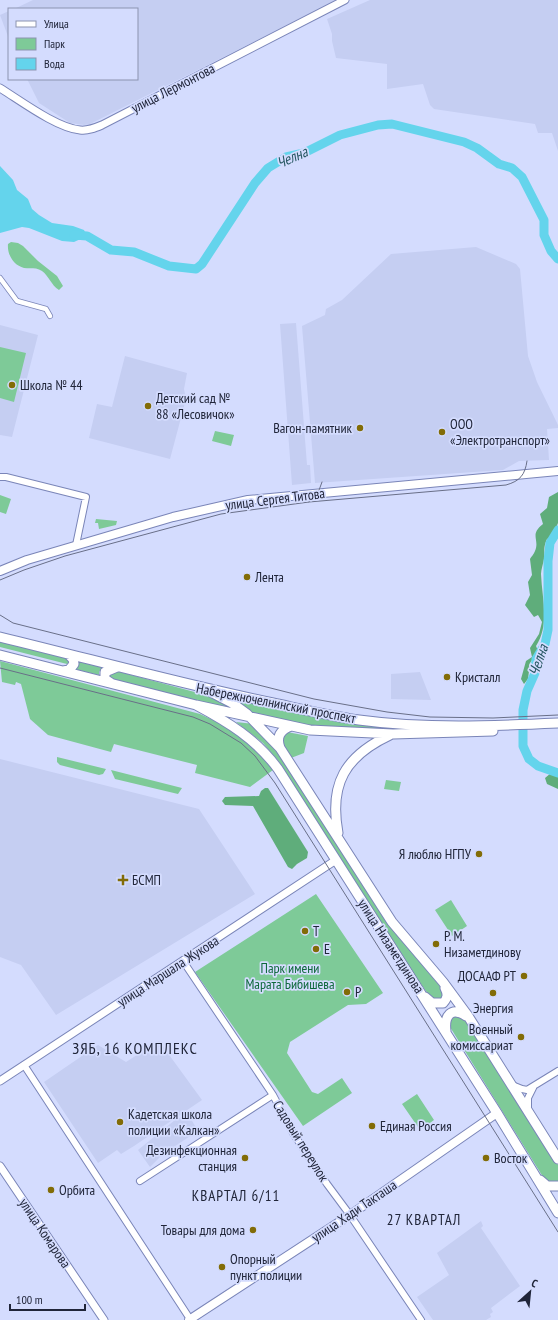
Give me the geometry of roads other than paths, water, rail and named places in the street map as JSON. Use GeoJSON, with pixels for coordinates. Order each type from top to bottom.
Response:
{"type":"FeatureCollection","features":[{"type":"Feature","properties":{"kind":"main road","name":"улица Сергея Титова"},"geometry":{"type":"LineString","coordinates":[[0,571],[27,560],[186,513],[248,500],[558,470]]}},
{"type":"Feature","properties":{"kind":"main road"},"geometry":{"type":"LineString","coordinates":[[0,632],[10,639]]}},
{"type":"Feature","properties":{"kind":"main road","name":"Набережночелнинский проспект"},"geometry":{"type":"LineString","coordinates":[[0,637],[207,690],[360,720],[407,724],[502,728],[558,728]]}},
{"type":"Feature","properties":{"kind":"main road"},"geometry":{"type":"LineString","coordinates":[[63,671],[69,670],[74,664],[73,660],[68,654]]}},
{"type":"Feature","properties":{"kind":"main road","name":"Набережночелнинский проспект"},"geometry":{"type":"LineString","coordinates":[[0,655],[251,718],[322,731],[393,734],[502,728],[558,722]]}},
{"type":"Feature","properties":{"kind":"main road"},"geometry":{"type":"LineString","coordinates":[[113,684],[105,679],[105,672],[119,667]]}},
{"type":"Feature","properties":{"kind":"main road","name":"улица Низаметдинова"},"geometry":{"type":"LineString","coordinates":[[207,690],[232,703],[251,718],[280,748],[392,922],[443,982],[468,1016],[558,1159]]}},
{"type":"Feature","properties":{"kind":"main road","name":"улица Низаметдинова"},"geometry":{"type":"LineString","coordinates":[[196,705],[245,734],[268,756],[446,1032],[539,1179],[558,1212]]}},
{"type":"Feature","properties":{"kind":"main road"},"geometry":{"type":"LineString","coordinates":[[280,748],[278,742],[279,735],[285,728],[291,726]]}},
{"type":"Feature","properties":{"kind":"main road"},"geometry":{"type":"LineString","coordinates":[[339,838],[335,802],[339,782],[355,758],[375,742],[393,734]]}},
{"type":"Feature","properties":{"kind":"main road"},"geometry":{"type":"LineString","coordinates":[[423,997],[432,1003],[443,1003],[448,994],[443,982]]}},
{"type":"Feature","properties":{"kind":"main road"},"geometry":{"type":"LineString","coordinates":[[446,1032],[445,1023],[450,1014],[461,1012],[468,1016]]}},
{"type":"Feature","properties":{"kind":"main road","name":"улица Хади Такташа"},"geometry":{"type":"LineString","coordinates":[[190,1320],[350,1215],[497,1113]]}},
{"type":"Feature","properties":{"kind":"main road"},"geometry":{"type":"LineString","coordinates":[[539,1179],[547,1186],[558,1186]]}},
{"type":"Feature","properties":{"kind":"street","name":"улица Лермонтова"},"geometry":{"type":"LineString","coordinates":[[0,88],[60,124],[82,130],[90,129],[102,125],[345,0]]}},
{"type":"Feature","properties":{"kind":"street"},"geometry":{"type":"LineString","coordinates":[[0,278],[14,300],[46,309],[50,316]]}},
{"type":"Feature","properties":{"kind":"street"},"geometry":{"type":"LineString","coordinates":[[0,477],[6,477],[86,497],[76,545]]}},
{"type":"Feature","properties":{"kind":"street","name":"улица Маршала Жукова"},"geometry":{"type":"LineString","coordinates":[[0,1081],[336,860]]}},
{"type":"Feature","properties":{"kind":"street","name":"Садовый переулок"},"geometry":{"type":"LineString","coordinates":[[183,961],[273,1095],[294,1133],[340,1204],[350,1215],[421,1320]]}},
{"type":"Feature","properties":{"kind":"street"},"geometry":{"type":"LineString","coordinates":[[24,1065],[190,1320]]}},
{"type":"Feature","properties":{"kind":"street"},"geometry":{"type":"LineString","coordinates":[[511,1085],[522,1090],[533,1088],[558,1071]]}},
{"type":"Feature","properties":{"kind":"street"},"geometry":{"type":"LineString","coordinates":[[528,1112],[528,1098],[533,1088]]}},
{"type":"Feature","properties":{"kind":"street"},"geometry":{"type":"LineString","coordinates":[[140,1181],[273,1095]]}},
{"type":"Feature","properties":{"kind":"street","name":"улица Комарова"},"geometry":{"type":"LineString","coordinates":[[0,1166],[104,1320]]}},
{"type":"Feature","properties":{"kind":"water"},"geometry":{"type":"Polygon","coordinates":[[[0,166],[13,180],[17,190],[28,199],[32,209],[39,215],[52,223],[73,226],[84,230],[87,236],[74,242],[62,241],[29,228],[22,227],[0,233],[0,166]]]}},
{"type":"Feature","properties":{"kind":"waterway","name":"Челна"},"geometry":{"type":"LineString","coordinates":[[74,235],[87,236],[111,250],[134,252],[169,266],[196,269],[202,264],[255,183],[268,168],[286,157],[304,153],[340,135],[378,125],[392,124],[464,142],[477,148],[499,164],[512,168],[522,177],[544,220],[544,235],[551,251],[558,259]]}},
{"type":"Feature","properties":{"kind":"waterway","name":"Челна"},"geometry":{"type":"LineString","coordinates":[[558,530],[550,543],[548,561],[548,630],[545,644],[536,659],[535,673],[527,691],[523,710],[523,746],[529,759],[538,766],[558,773]]}},
{"type":"Feature","properties":{"kind":"tram line"},"geometry":{"type":"LineString","coordinates":[[0,580],[65,556],[221,514],[309,502],[506,485],[515,482],[521,477],[525,470],[527,461]]}},
{"type":"Feature","properties":{"kind":"tram line"},"geometry":{"type":"LineString","coordinates":[[309,502],[318,493],[322,482]]}},
{"type":"Feature","properties":{"kind":"tram line"},"geometry":{"type":"LineString","coordinates":[[0,615],[13,623],[314,699],[387,712],[430,717],[493,718],[558,715]]}},
{"type":"Feature","properties":{"kind":"tram line"},"geometry":{"type":"LineString","coordinates":[[0,668],[193,717],[210,724],[241,743],[255,756],[275,783],[558,1232]]}},
{"type":"Feature","properties":{"kind":"place","name":"Школа № 44"},"geometry":{"type":"Point","coordinates":[12,385]}},
{"type":"Feature","properties":{"kind":"place","name":"Детский сад № 88 «Лесовичок»"},"geometry":{"type":"Point","coordinates":[148,406]}},
{"type":"Feature","properties":{"kind":"place","name":"Вагон-памятник"},"geometry":{"type":"Point","coordinates":[360,428]}},
{"type":"Feature","properties":{"kind":"place","name":"ООО «Электротранспорт»"},"geometry":{"type":"Point","coordinates":[442,432]}},
{"type":"Feature","properties":{"kind":"place","name":"Лента"},"geometry":{"type":"Point","coordinates":[247,577]}},
{"type":"Feature","properties":{"kind":"place","name":"Кристалл"},"geometry":{"type":"Point","coordinates":[447,677]}},
{"type":"Feature","properties":{"kind":"place","name":"Я люблю НГПУ"},"geometry":{"type":"Point","coordinates":[479,854]}},
{"type":"Feature","properties":{"kind":"place","name":"БСМП"},"geometry":{"type":"Point","coordinates":[123,880]}},
{"type":"Feature","properties":{"kind":"place","name":"Т"},"geometry":{"type":"Point","coordinates":[305,931]}},
{"type":"Feature","properties":{"kind":"place","name":"Р. М. Низаметдинову"},"geometry":{"type":"Point","coordinates":[436,944]}},
{"type":"Feature","properties":{"kind":"place","name":"Е"},"geometry":{"type":"Point","coordinates":[316,949]}},
{"type":"Feature","properties":{"kind":"place","name":"ДОСААФ РТ"},"geometry":{"type":"Point","coordinates":[524,976]}},
{"type":"Feature","properties":{"kind":"place","name":"Р"},"geometry":{"type":"Point","coordinates":[347,992]}},
{"type":"Feature","properties":{"kind":"place","name":"Энергия"},"geometry":{"type":"Point","coordinates":[493,993]}},
{"type":"Feature","properties":{"kind":"place","name":"Военный комиссариат"},"geometry":{"type":"Point","coordinates":[521,1037]}},
{"type":"Feature","properties":{"kind":"place","name":"Кадетская школа полиции «Калкан»"},"geometry":{"type":"Point","coordinates":[120,1122]}},
{"type":"Feature","properties":{"kind":"place","name":"Единая Россия"},"geometry":{"type":"Point","coordinates":[372,1126]}},
{"type":"Feature","properties":{"kind":"place","name":"Дезинфекционная станция"},"geometry":{"type":"Point","coordinates":[245,1158]}},
{"type":"Feature","properties":{"kind":"place","name":"Восток"},"geometry":{"type":"Point","coordinates":[486,1158]}},
{"type":"Feature","properties":{"kind":"place","name":"Орбита"},"geometry":{"type":"Point","coordinates":[51,1190]}},
{"type":"Feature","properties":{"kind":"place","name":"Товары для дома"},"geometry":{"type":"Point","coordinates":[253,1230]}},
{"type":"Feature","properties":{"kind":"place","name":"Опорный пункт полиции"},"geometry":{"type":"Point","coordinates":[222,1267]}},
{"type":"Feature","properties":{"kind":"district","name":"ЗЯБ, 16 КОМПЛЕКС"},"geometry":{"type":"Point","coordinates":[135,1048]}},
{"type":"Feature","properties":{"kind":"district","name":"КВАРТАЛ 6/11"},"geometry":{"type":"Point","coordinates":[236,1195]}},
{"type":"Feature","properties":{"kind":"district","name":"27 КВАРТАЛ"},"geometry":{"type":"Point","coordinates":[424,1219]}},
{"type":"Feature","properties":{"kind":"park label","name":"Парк имени Марата Бибишева"},"geometry":{"type":"Point","coordinates":[290,976]}}]}
